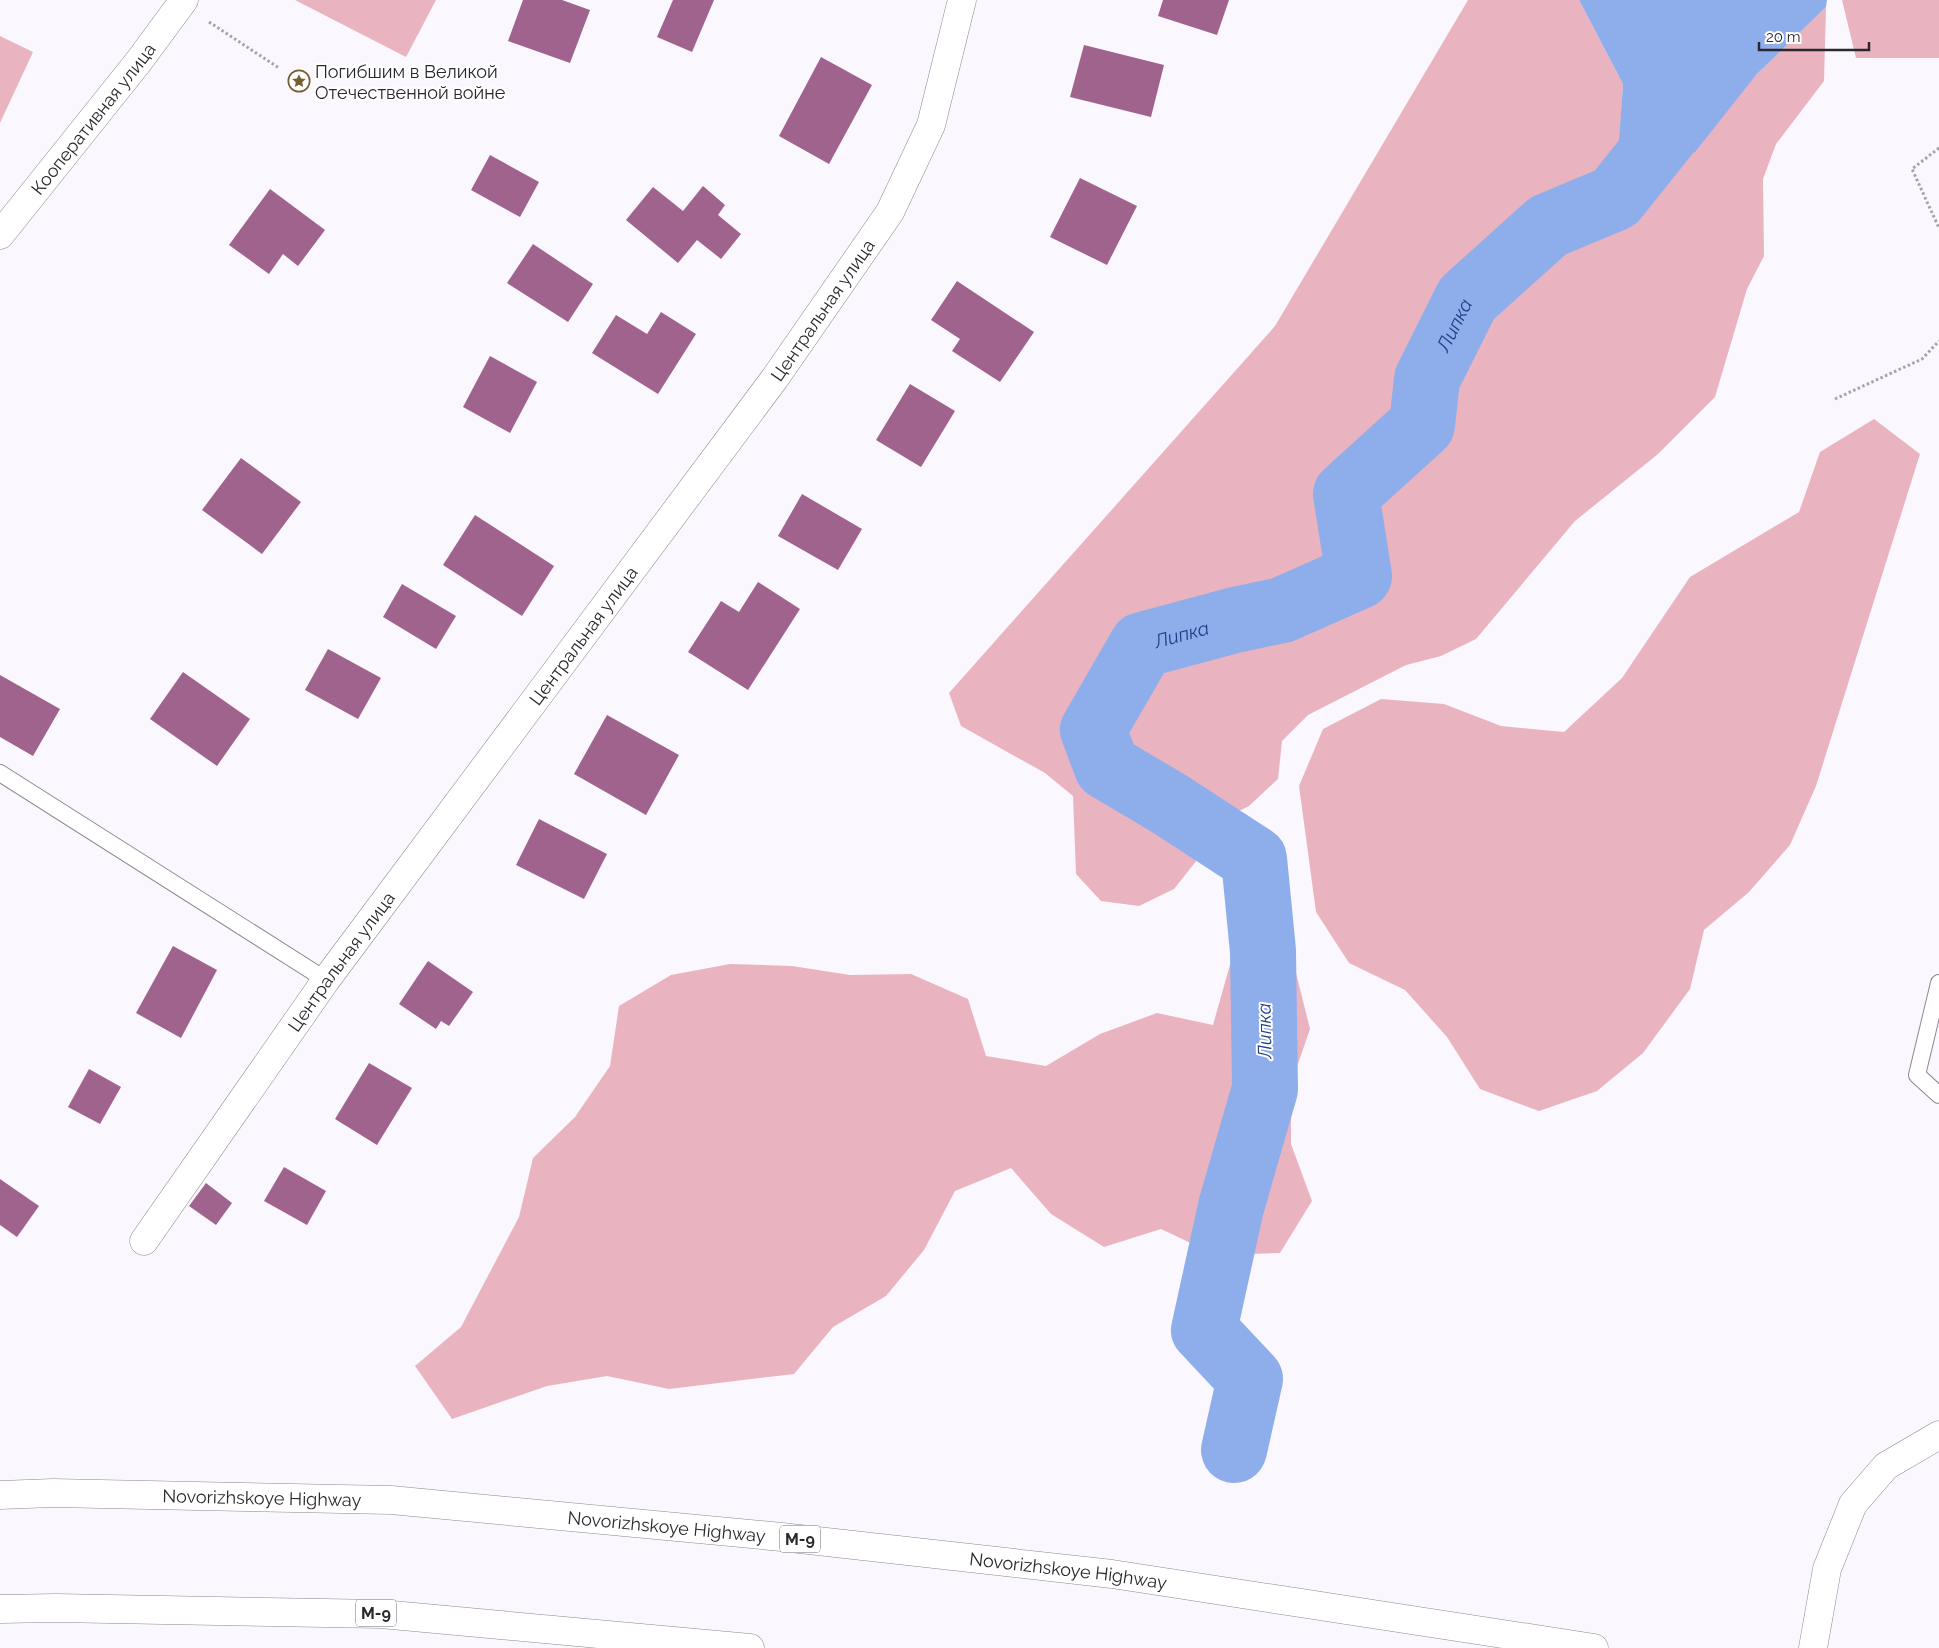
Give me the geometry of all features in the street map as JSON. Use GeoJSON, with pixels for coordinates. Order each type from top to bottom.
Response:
{"type":"FeatureCollection","features":[{"type":"Feature","properties":{"kind":"main road","name":"Кооперативная улица"},"geometry":{"type":"LineString","coordinates":[[0,235],[139,61],[182,2]]}},
{"type":"Feature","properties":{"kind":"main road","name":"Центральная улица"},"geometry":{"type":"LineString","coordinates":[[144,1242],[326,980],[775,378],[890,212],[931,125],[956,2]]}},
{"type":"Feature","properties":{"kind":"main road"},"geometry":{"type":"LineString","coordinates":[[1813,1648],[1827,1569],[1853,1504],[1886,1466],[1939,1435]]}},
{"type":"Feature","properties":{"kind":"main road","name":"Novorizhskoye Highway"},"geometry":{"type":"LineString","coordinates":[[0,1494],[53,1493],[391,1500],[772,1536],[1112,1574],[1594,1648]]}},
{"type":"Feature","properties":{"kind":"main road","name":"М-9"},"geometry":{"type":"LineString","coordinates":[[0,1609],[56,1608],[381,1614],[750,1648]]}},
{"type":"Feature","properties":{"kind":"lane"},"geometry":{"type":"LineString","coordinates":[[0,773],[326,980]]}},
{"type":"Feature","properties":{"kind":"lane"},"geometry":{"type":"LineString","coordinates":[[1939,983],[1917,1075],[1939,1095]]}},
{"type":"Feature","properties":{"kind":"path"},"geometry":{"type":"LineString","coordinates":[[182,2],[279,68]]}},
{"type":"Feature","properties":{"kind":"path"},"geometry":{"type":"LineString","coordinates":[[1939,148],[1912,169],[1939,228]]}},
{"type":"Feature","properties":{"kind":"path"},"geometry":{"type":"LineString","coordinates":[[1835,400],[1922,360],[1939,341]]}},
{"type":"Feature","properties":{"kind":"shaded area"},"geometry":{"type":"Polygon","coordinates":[[[295,0],[436,0],[406,57],[295,0]]]}},
{"type":"Feature","properties":{"kind":"shaded area"},"geometry":{"type":"Polygon","coordinates":[[[1468,0],[1579,0],[1623,84],[1616,198],[1756,75],[1826,7],[1824,81],[1776,144],[1763,179],[1764,256],[1747,289],[1715,397],[1658,454],[1575,521],[1476,639],[1441,656],[1406,665],[1308,715],[1282,741],[1278,779],[1249,806],[1215,823],[1197,860],[1174,889],[1139,906],[1101,901],[1076,874],[1073,796],[1045,773],[961,726],[949,693],[1275,326],[1468,0]]]}},
{"type":"Feature","properties":{"kind":"shaded area"},"geometry":{"type":"Polygon","coordinates":[[[1842,0],[1939,0],[1939,58],[1856,58],[1842,0]]]}},
{"type":"Feature","properties":{"kind":"shaded area"},"geometry":{"type":"Polygon","coordinates":[[[0,36],[33,52],[0,123],[0,36]]]}},
{"type":"Feature","properties":{"kind":"shaded area"},"geometry":{"type":"Polygon","coordinates":[[[1874,419],[1920,454],[1816,786],[1790,845],[1749,892],[1704,930],[1690,989],[1643,1053],[1597,1091],[1539,1111],[1480,1089],[1447,1037],[1405,990],[1349,963],[1316,912],[1299,786],[1323,729],[1381,699],[1444,704],[1501,726],[1564,732],[1622,678],[1690,577],[1799,512],[1820,452],[1874,419]]]}},
{"type":"Feature","properties":{"kind":"shaded area"},"geometry":{"type":"Polygon","coordinates":[[[1288,941],[1310,1029],[1291,1084],[1291,1144],[1312,1201],[1280,1253],[1216,1255],[1161,1229],[1104,1247],[1051,1214],[1011,1168],[955,1191],[924,1250],[886,1296],[833,1327],[794,1374],[669,1389],[607,1376],[547,1386],[452,1419],[415,1366],[461,1327],[519,1217],[533,1158],[575,1117],[610,1066],[619,1006],[671,975],[730,964],[792,966],[850,975],[911,974],[968,999],[986,1056],[1046,1066],[1100,1034],[1157,1013],[1213,1025],[1233,954],[1288,941]]]}},
{"type":"Feature","properties":{"kind":"water"},"geometry":{"type":"Polygon","coordinates":[[[1579,0],[1827,0],[1826,7],[1756,75],[1695,152],[1615,198],[1623,84],[1579,0]]]}},
{"type":"Feature","properties":{"kind":"building"},"geometry":{"type":"Polygon","coordinates":[[[523,0],[562,0],[590,10],[570,63],[508,41],[523,0]]]}},
{"type":"Feature","properties":{"kind":"building"},"geometry":{"type":"Polygon","coordinates":[[[673,0],[714,0],[692,52],[657,37],[673,0]]]}},
{"type":"Feature","properties":{"kind":"building"},"geometry":{"type":"Polygon","coordinates":[[[1163,0],[1229,0],[1217,35],[1158,16],[1163,0]]]}},
{"type":"Feature","properties":{"kind":"building"},"geometry":{"type":"Polygon","coordinates":[[[1084,45],[1164,65],[1151,117],[1070,97],[1084,45]]]}},
{"type":"Feature","properties":{"kind":"building"},"geometry":{"type":"Polygon","coordinates":[[[821,57],[872,85],[829,164],[779,136],[821,57]]]}},
{"type":"Feature","properties":{"kind":"building"},"geometry":{"type":"Polygon","coordinates":[[[490,155],[539,182],[520,217],[471,190],[490,155]]]}},
{"type":"Feature","properties":{"kind":"building"},"geometry":{"type":"Polygon","coordinates":[[[1080,178],[1137,206],[1107,265],[1050,237],[1080,178]]]}},
{"type":"Feature","properties":{"kind":"building"},"geometry":{"type":"Polygon","coordinates":[[[703,186],[725,205],[718,215],[741,234],[721,259],[697,240],[678,263],[626,220],[653,187],[683,211],[703,186]]]}},
{"type":"Feature","properties":{"kind":"building"},"geometry":{"type":"Polygon","coordinates":[[[270,189],[325,230],[298,266],[283,254],[269,274],[229,245],[270,189]]]}},
{"type":"Feature","properties":{"kind":"building"},"geometry":{"type":"Polygon","coordinates":[[[533,244],[593,284],[568,322],[507,283],[533,244]]]}},
{"type":"Feature","properties":{"kind":"building"},"geometry":{"type":"Polygon","coordinates":[[[957,281],[1034,332],[1000,382],[952,351],[960,339],[931,320],[957,281]]]}},
{"type":"Feature","properties":{"kind":"building"},"geometry":{"type":"Polygon","coordinates":[[[661,312],[696,334],[658,394],[592,353],[616,315],[647,334],[661,312]]]}},
{"type":"Feature","properties":{"kind":"building"},"geometry":{"type":"Polygon","coordinates":[[[490,356],[537,382],[510,433],[463,407],[490,356]]]}},
{"type":"Feature","properties":{"kind":"building"},"geometry":{"type":"Polygon","coordinates":[[[910,384],[955,411],[921,467],[876,440],[910,384]]]}},
{"type":"Feature","properties":{"kind":"building"},"geometry":{"type":"Polygon","coordinates":[[[241,458],[301,502],[262,554],[202,510],[241,458]]]}},
{"type":"Feature","properties":{"kind":"building"},"geometry":{"type":"Polygon","coordinates":[[[802,494],[862,529],[838,570],[778,536],[802,494]]]}},
{"type":"Feature","properties":{"kind":"building"},"geometry":{"type":"Polygon","coordinates":[[[475,515],[554,566],[522,616],[443,565],[475,515]]]}},
{"type":"Feature","properties":{"kind":"building"},"geometry":{"type":"Polygon","coordinates":[[[758,582],[800,609],[748,690],[688,652],[721,601],[739,612],[758,582]]]}},
{"type":"Feature","properties":{"kind":"building"},"geometry":{"type":"Polygon","coordinates":[[[402,584],[456,616],[436,649],[383,617],[402,584]]]}},
{"type":"Feature","properties":{"kind":"building"},"geometry":{"type":"Polygon","coordinates":[[[328,649],[381,678],[358,719],[305,690],[328,649]]]}},
{"type":"Feature","properties":{"kind":"building"},"geometry":{"type":"Polygon","coordinates":[[[183,672],[250,719],[217,766],[150,719],[183,672]]]}},
{"type":"Feature","properties":{"kind":"building"},"geometry":{"type":"Polygon","coordinates":[[[0,675],[60,709],[33,756],[0,737],[0,675]]]}},
{"type":"Feature","properties":{"kind":"building"},"geometry":{"type":"Polygon","coordinates":[[[607,715],[679,755],[646,815],[574,774],[607,715]]]}},
{"type":"Feature","properties":{"kind":"building"},"geometry":{"type":"Polygon","coordinates":[[[539,819],[607,854],[584,899],[516,865],[539,819]]]}},
{"type":"Feature","properties":{"kind":"building"},"geometry":{"type":"Polygon","coordinates":[[[173,946],[217,970],[181,1038],[136,1013],[173,946]]]}},
{"type":"Feature","properties":{"kind":"building"},"geometry":{"type":"Polygon","coordinates":[[[428,961],[473,992],[449,1026],[441,1021],[436,1029],[399,1004],[428,961]]]}},
{"type":"Feature","properties":{"kind":"building"},"geometry":{"type":"Polygon","coordinates":[[[369,1063],[412,1088],[377,1145],[335,1119],[369,1063]]]}},
{"type":"Feature","properties":{"kind":"building"},"geometry":{"type":"Polygon","coordinates":[[[89,1069],[121,1087],[100,1124],[68,1107],[89,1069]]]}},
{"type":"Feature","properties":{"kind":"building"},"geometry":{"type":"Polygon","coordinates":[[[284,1167],[326,1191],[307,1225],[264,1201],[284,1167]]]}},
{"type":"Feature","properties":{"kind":"building"},"geometry":{"type":"Polygon","coordinates":[[[0,1179],[39,1206],[17,1237],[0,1225],[0,1179]]]}},
{"type":"Feature","properties":{"kind":"building"},"geometry":{"type":"Polygon","coordinates":[[[206,1183],[232,1203],[216,1225],[189,1206],[206,1183]]]}},
{"type":"Feature","properties":{"kind":"waterway","name":"Липка"},"geometry":{"type":"LineString","coordinates":[[1234,1450],[1250,1379],[1204,1330],[1231,1207],[1265,1089],[1263,951],[1254,859],[1168,803],[1107,767],[1093,730],[1142,645],[1235,620],[1282,610],[1359,576],[1346,494],[1422,425],[1427,379],[1467,299],[1548,226],[1615,198],[1679,118],[1690,0]]}},
{"type":"Feature","properties":{"kind":"place","name":"Погибшим в Великой Отечественной войне"},"geometry":{"type":"Point","coordinates":[299,81]}}]}
